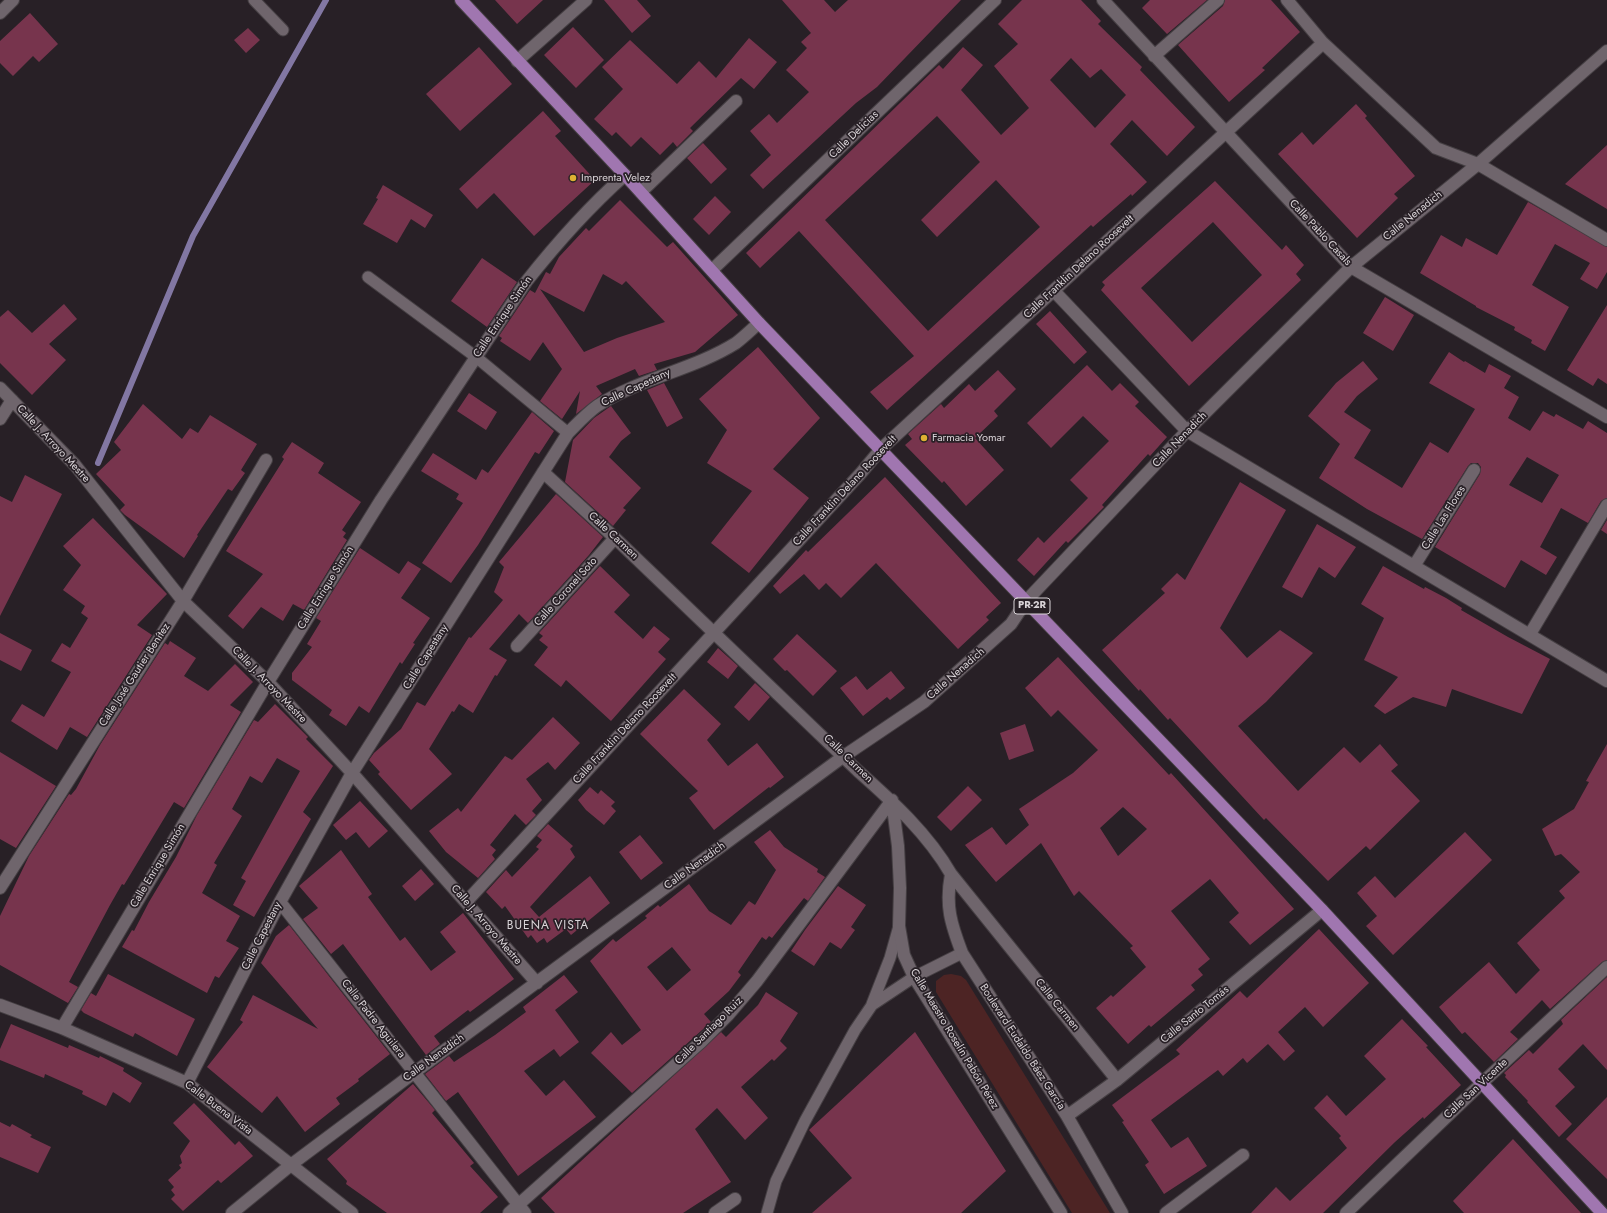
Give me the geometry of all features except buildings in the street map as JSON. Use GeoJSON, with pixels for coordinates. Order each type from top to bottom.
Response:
{"type":"FeatureCollection","features":[{"type":"Feature","properties":{"kind":"main road","name":"PR-2R"},"geometry":{"type":"LineString","coordinates":[[461,0],[641,192],[759,323],[1027,600],[1322,910],[1483,1082],[1602,1213]]}},
{"type":"Feature","properties":{"kind":"street"},"geometry":{"type":"LineString","coordinates":[[0,13],[13,0]]}},
{"type":"Feature","properties":{"kind":"street"},"geometry":{"type":"LineString","coordinates":[[517,61],[586,0]]}},
{"type":"Feature","properties":{"kind":"street","name":"Calle Delicias"},"geometry":{"type":"LineString","coordinates":[[712,270],[995,0]]}},
{"type":"Feature","properties":{"kind":"street","name":"Calle Pablo Casals"},"geometry":{"type":"LineString","coordinates":[[1103,0],[1351,267],[1607,417]]}},
{"type":"Feature","properties":{"kind":"street"},"geometry":{"type":"LineString","coordinates":[[1154,56],[1218,0]]}},
{"type":"Feature","properties":{"kind":"street"},"geometry":{"type":"LineString","coordinates":[[1287,0],[1323,43],[1436,148],[1478,164],[1607,240]]}},
{"type":"Feature","properties":{"kind":"street","name":"Calle Franklin Delano Roosevelt"},"geometry":{"type":"LineString","coordinates":[[466,902],[862,473],[881,449],[1323,43]]}},
{"type":"Feature","properties":{"kind":"street","name":"Calle Nenadich"},"geometry":{"type":"LineString","coordinates":[[232,1213],[292,1164],[415,1072],[844,756],[924,702],[965,668],[1011,624],[1027,600],[1187,431],[1351,267],[1478,164],[1607,51]]}},
{"type":"Feature","properties":{"kind":"street"},"geometry":{"type":"LineString","coordinates":[[641,192],[736,101]]}},
{"type":"Feature","properties":{"kind":"street","name":"Calle Enrique Simón"},"geometry":{"type":"LineString","coordinates":[[62,1028],[268,682],[381,500],[526,282],[551,250],[602,195],[625,175]]}},
{"type":"Feature","properties":{"kind":"street"},"geometry":{"type":"LineString","coordinates":[[1054,291],[1187,431],[1607,681]]}},
{"type":"Feature","properties":{"kind":"street","name":"Calle Capestany"},"geometry":{"type":"LineString","coordinates":[[187,1082],[280,902],[352,773],[568,433],[583,417],[597,407],[644,382],[717,353],[737,342],[759,323]]}},
{"type":"Feature","properties":{"kind":"street","name":"Calle J. Arroyo Mestre"},"geometry":{"type":"LineString","coordinates":[[0,388],[75,465],[183,601],[268,682],[352,773],[536,983]]}},
{"type":"Feature","properties":{"kind":"street"},"geometry":{"type":"LineString","coordinates":[[0,419],[12,400]]}},
{"type":"Feature","properties":{"kind":"street","name":"Calle José Gautier Benítez"},"geometry":{"type":"LineString","coordinates":[[0,888],[183,601],[266,460]]}},
{"type":"Feature","properties":{"kind":"street","name":"Calle Las Flores"},"geometry":{"type":"LineString","coordinates":[[1414,566],[1474,470]]}},
{"type":"Feature","properties":{"kind":"street","name":"Calle Carmen"},"geometry":{"type":"LineString","coordinates":[[543,472],[615,538],[858,771],[892,800],[942,859],[951,874],[1117,1080]]}},
{"type":"Feature","properties":{"kind":"street"},"geometry":{"type":"LineString","coordinates":[[1530,634],[1607,505]]}},
{"type":"Feature","properties":{"kind":"street","name":"Calle Coronel Soto"},"geometry":{"type":"LineString","coordinates":[[516,646],[615,538]]}},
{"type":"Feature","properties":{"kind":"street","name":"Calle Maestro Roselín Pabón Pérez"},"geometry":{"type":"LineString","coordinates":[[892,800],[898,846],[900,888],[899,926],[904,955],[914,977],[1061,1213]]}},
{"type":"Feature","properties":{"kind":"street","name":"Calle Santiago Ruiz"},"geometry":{"type":"LineString","coordinates":[[509,1213],[522,1209],[728,1015],[757,981],[892,800]]}},
{"type":"Feature","properties":{"kind":"street","name":"Boulevard Eudaldo Báez García"},"geometry":{"type":"LineString","coordinates":[[951,874],[948,906],[950,923],[962,953],[1066,1116],[1122,1213]]}},
{"type":"Feature","properties":{"kind":"street","name":"Calle Padre Aguilera"},"geometry":{"type":"LineString","coordinates":[[280,902],[522,1209]]}},
{"type":"Feature","properties":{"kind":"street","name":"Calle Santo Tomás"},"geometry":{"type":"LineString","coordinates":[[1066,1116],[1117,1080],[1322,910]]}},
{"type":"Feature","properties":{"kind":"street","name":"Calle San Vicente"},"geometry":{"type":"LineString","coordinates":[[1346,1213],[1483,1082],[1607,967]]}},
{"type":"Feature","properties":{"kind":"street","name":"Calle Buena Vista"},"geometry":{"type":"LineString","coordinates":[[0,1005],[62,1028],[187,1082],[352,1213]]}},
{"type":"Feature","properties":{"kind":"street"},"geometry":{"type":"LineString","coordinates":[[1166,1213],[1243,1155]]}},
{"type":"Feature","properties":{"kind":"street"},"geometry":{"type":"LineString","coordinates":[[715,1213],[735,1199]]}},
{"type":"Feature","properties":{"kind":"lane"},"geometry":{"type":"LineString","coordinates":[[254,0],[283,30]]}},
{"type":"Feature","properties":{"kind":"lane"},"geometry":{"type":"LineString","coordinates":[[368,277],[476,357],[568,433]]}},
{"type":"Feature","properties":{"kind":"lane"},"geometry":{"type":"LineString","coordinates":[[767,1213],[776,1181],[805,1121],[855,1030],[872,1005],[890,958],[899,926]]}},
{"type":"Feature","properties":{"kind":"lane"},"geometry":{"type":"LineString","coordinates":[[872,1005],[914,977],[962,953]]}},
{"type":"Feature","properties":{"kind":"shaded area"},"geometry":{"type":"Polygon","coordinates":[[[951,974],[961,976],[966,980],[1110,1213],[1072,1213],[936,992],[936,981],[944,975],[951,974]]]}},
{"type":"Feature","properties":{"kind":"waterway"},"geometry":{"type":"LineString","coordinates":[[98,463],[193,236],[326,0]]}},
{"type":"Feature","properties":{"kind":"place","name":"Imprenta Velez"},"geometry":{"type":"Point","coordinates":[573,178]}},
{"type":"Feature","properties":{"kind":"place","name":"Farmacia Yomar"},"geometry":{"type":"Point","coordinates":[924,438]}},
{"type":"Feature","properties":{"kind":"district","name":"BUENA VISTA"},"geometry":{"type":"Point","coordinates":[548,926]}}]}
